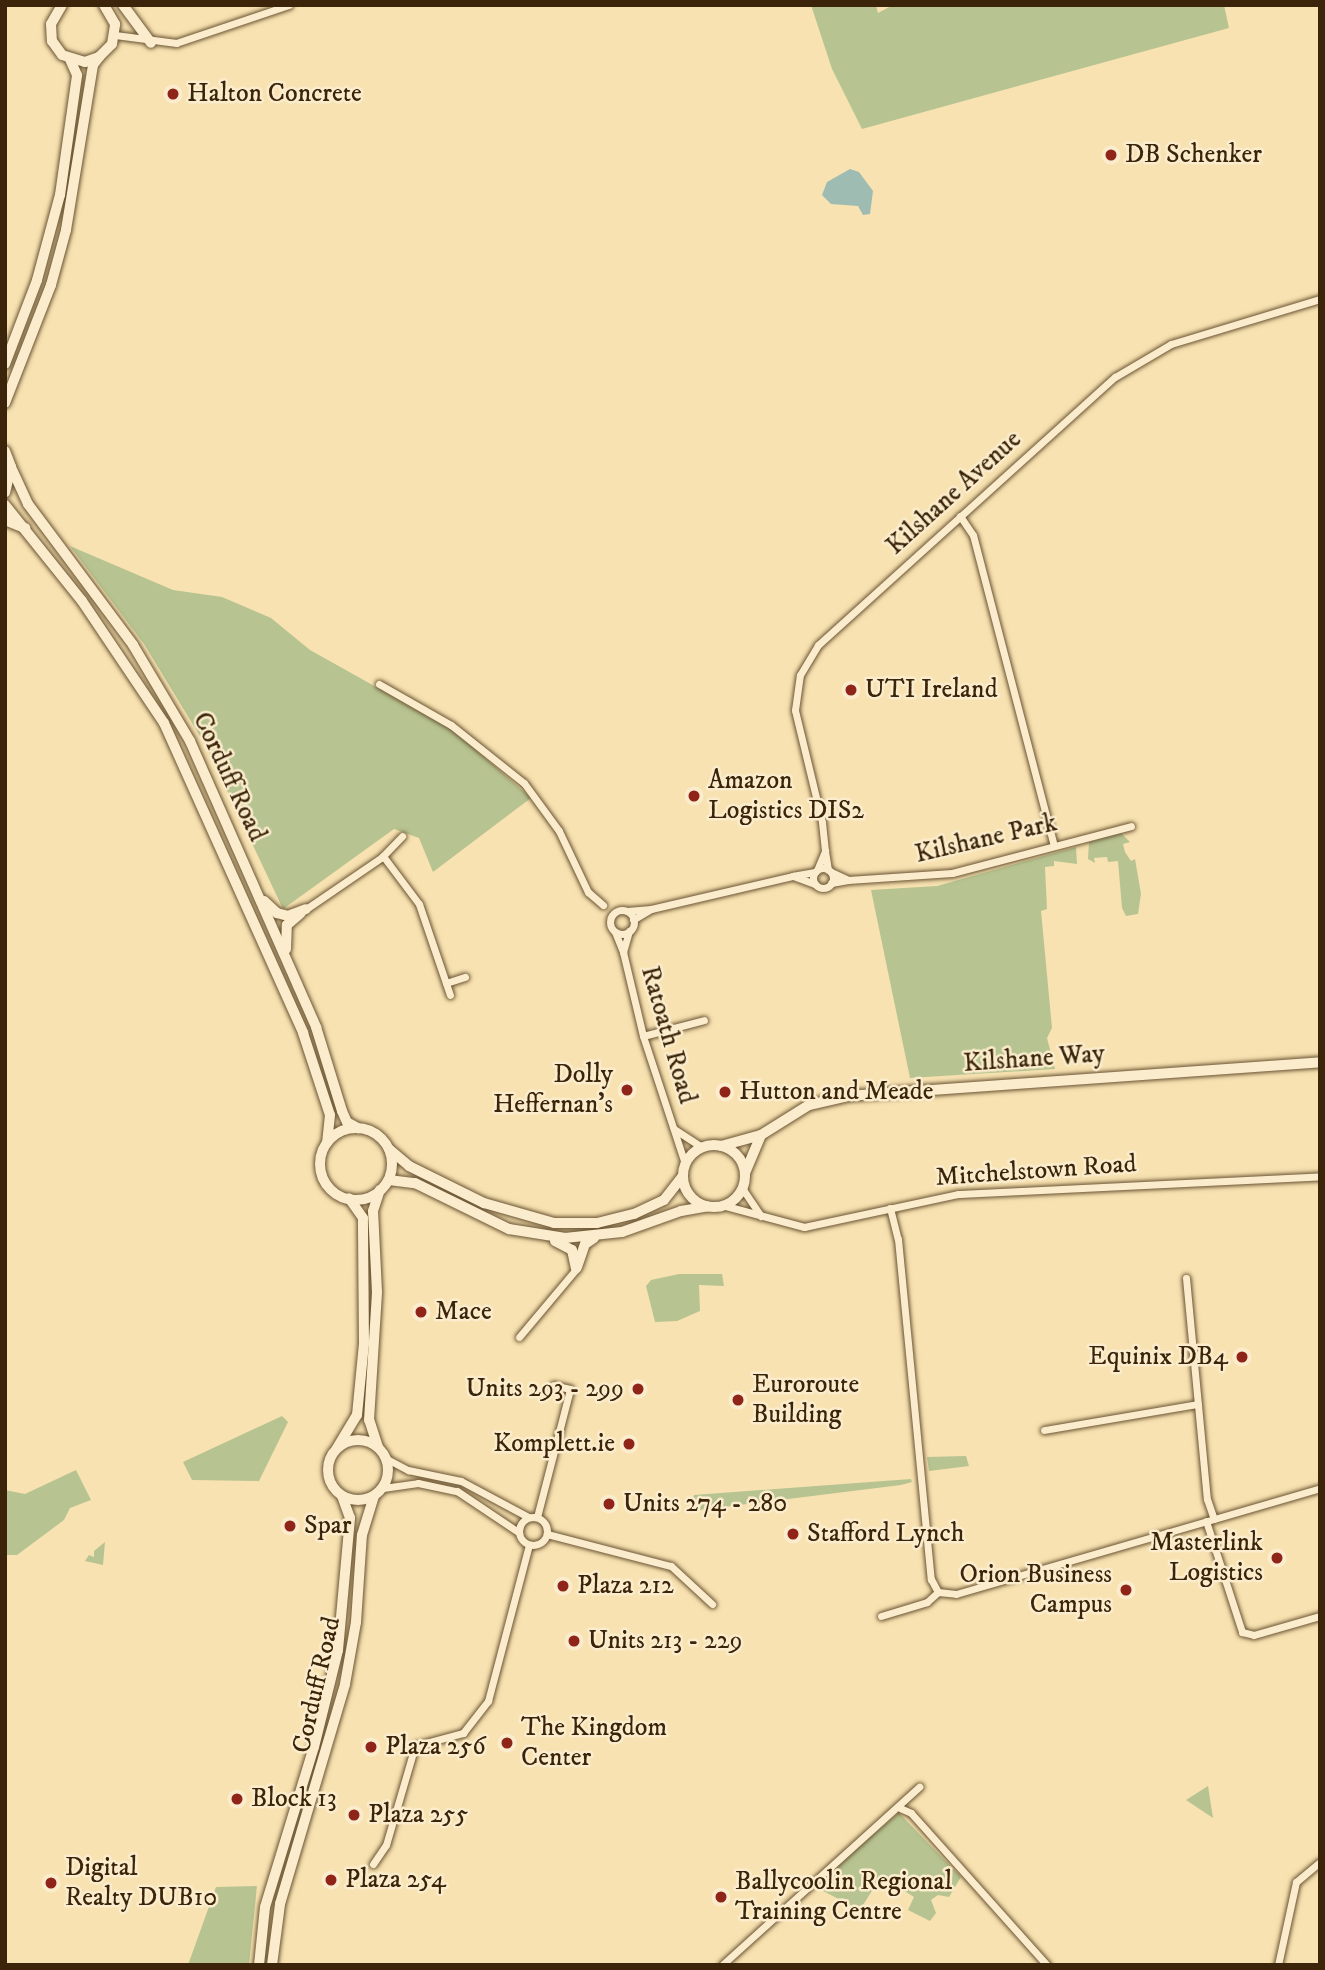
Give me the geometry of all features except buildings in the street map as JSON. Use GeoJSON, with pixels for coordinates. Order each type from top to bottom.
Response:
{"type":"FeatureCollection","features":[{"type":"Feature","properties":{"kind":"street"},"geometry":{"type":"LineString","coordinates":[[5,365],[37,280],[60,195],[77,75],[70,59],[57,48],[50,33],[53,16],[62,5]]}},
{"type":"Feature","properties":{"kind":"street"},"geometry":{"type":"LineString","coordinates":[[5,403],[51,285],[66,230],[93,65],[115,35],[115,24],[104,5]]}},
{"type":"Feature","properties":{"kind":"street"},"geometry":{"type":"LineString","coordinates":[[123,5],[151,43]]}},
{"type":"Feature","properties":{"kind":"street"},"geometry":{"type":"LineString","coordinates":[[115,35],[151,43],[188,40],[289,5]]}},
{"type":"Feature","properties":{"kind":"street"},"geometry":{"type":"LineString","coordinates":[[70,59],[99,57]]}},
{"type":"Feature","properties":{"kind":"street","name":"Kilshane Avenue"},"geometry":{"type":"LineString","coordinates":[[831,883],[822,822],[795,710],[800,675],[818,645],[1096,393],[1143,358],[1213,329],[1320,299]]}},
{"type":"Feature","properties":{"kind":"street","name":"Corduff Road"},"geometry":{"type":"LineString","coordinates":[[5,451],[27,504],[155,679],[190,741],[302,994],[335,1079],[342,1111],[358,1128]]}},
{"type":"Feature","properties":{"kind":"street"},"geometry":{"type":"LineString","coordinates":[[5,492],[11,467]]}},
{"type":"Feature","properties":{"kind":"street","name":"Corduff Road"},"geometry":{"type":"LineString","coordinates":[[5,505],[32,534],[134,672],[169,735],[320,1078],[330,1115],[327,1143]]}},
{"type":"Feature","properties":{"kind":"street"},"geometry":{"type":"LineString","coordinates":[[960,516],[973,536],[1054,846]]}},
{"type":"Feature","properties":{"kind":"street"},"geometry":{"type":"LineString","coordinates":[[5,520],[32,534]]}},
{"type":"Feature","properties":{"kind":"street"},"geometry":{"type":"LineString","coordinates":[[379,684],[451,725],[524,783],[559,831],[589,891],[603,905],[610,922],[622,911]]}},
{"type":"Feature","properties":{"kind":"street","name":"Kilshane Park"},"geometry":{"type":"LineString","coordinates":[[815,884],[823,888],[831,883],[848,880],[929,877],[1131,825]]}},
{"type":"Feature","properties":{"kind":"street"},"geometry":{"type":"LineString","coordinates":[[302,994],[284,939],[287,925],[383,856],[402,836]]}},
{"type":"Feature","properties":{"kind":"street"},"geometry":{"type":"LineString","coordinates":[[233,839],[271,909],[288,916],[306,909]]}},
{"type":"Feature","properties":{"kind":"street"},"geometry":{"type":"LineString","coordinates":[[793,876],[815,884],[816,871],[825,851]]}},
{"type":"Feature","properties":{"kind":"street"},"geometry":{"type":"LineString","coordinates":[[383,856],[414,893],[450,995]]}},
{"type":"Feature","properties":{"kind":"street"},"geometry":{"type":"LineString","coordinates":[[603,905],[622,911],[651,909],[816,871],[829,871]]}},
{"type":"Feature","properties":{"kind":"street","name":"Kilshane Park"},"geometry":{"type":"LineString","coordinates":[[829,871],[848,880]]}},
{"type":"Feature","properties":{"kind":"street"},"geometry":{"type":"LineString","coordinates":[[622,911],[633,920],[651,909]]}},
{"type":"Feature","properties":{"kind":"street","name":"Ratoath Road"},"geometry":{"type":"LineString","coordinates":[[623,953],[633,920]]}},
{"type":"Feature","properties":{"kind":"street","name":"Ratoath Road"},"geometry":{"type":"LineString","coordinates":[[610,922],[623,953],[643,1036],[674,1128],[684,1170]]}},
{"type":"Feature","properties":{"kind":"street"},"geometry":{"type":"LineString","coordinates":[[615,931],[629,931]]}},
{"type":"Feature","properties":{"kind":"street"},"geometry":{"type":"LineString","coordinates":[[446,984],[466,978]]}},
{"type":"Feature","properties":{"kind":"street"},"geometry":{"type":"LineString","coordinates":[[643,1036],[704,1020]]}},
{"type":"Feature","properties":{"kind":"street","name":"Kilshane Way"},"geometry":{"type":"LineString","coordinates":[[721,1146],[761,1135],[809,1105],[849,1096],[1320,1062]]}},
{"type":"Feature","properties":{"kind":"street"},"geometry":{"type":"LineString","coordinates":[[380,1190],[358,1201],[329,1187],[321,1171],[327,1143],[343,1128],[358,1128],[376,1134],[388,1149],[409,1166],[501,1210],[554,1223],[597,1223],[634,1214],[664,1199],[702,1147],[721,1146],[736,1155],[745,1173]]}},
{"type":"Feature","properties":{"kind":"street","name":"Ratoath Road"},"geometry":{"type":"LineString","coordinates":[[674,1128],[702,1147]]}},
{"type":"Feature","properties":{"kind":"street"},"geometry":{"type":"LineString","coordinates":[[519,1337],[576,1269],[585,1244],[597,1237],[708,1206],[722,1205],[742,1188],[745,1173],[761,1135]]}},
{"type":"Feature","properties":{"kind":"street"},"geometry":{"type":"LineString","coordinates":[[388,1149],[392,1163],[388,1180],[380,1190],[373,1211],[377,1292],[369,1420],[378,1447],[387,1460],[408,1470],[461,1481],[528,1517],[537,1517],[547,1526],[547,1534],[538,1544],[529,1545]]}},
{"type":"Feature","properties":{"kind":"street"},"geometry":{"type":"LineString","coordinates":[[684,1170],[692,1197],[708,1206]]}},
{"type":"Feature","properties":{"kind":"street","name":"Mitchelstown Road"},"geometry":{"type":"LineString","coordinates":[[722,1205],[789,1226],[815,1226],[958,1194],[1014,1189],[1320,1176]]}},
{"type":"Feature","properties":{"kind":"street"},"geometry":{"type":"LineString","coordinates":[[388,1180],[415,1183],[480,1217],[565,1243],[572,1250],[576,1269]]}},
{"type":"Feature","properties":{"kind":"street"},"geometry":{"type":"LineString","coordinates":[[742,1188],[761,1216]]}},
{"type":"Feature","properties":{"kind":"street"},"geometry":{"type":"LineString","coordinates":[[349,1198],[363,1217],[367,1286],[357,1415],[337,1448],[328,1472],[342,1496],[358,1500],[418,1483],[457,1491],[518,1532],[529,1545]]}},
{"type":"Feature","properties":{"kind":"street"},"geometry":{"type":"LineString","coordinates":[[890,1208],[898,1239],[931,1579],[938,1592]]}},
{"type":"Feature","properties":{"kind":"street"},"geometry":{"type":"LineString","coordinates":[[540,1236],[597,1237]]}},
{"type":"Feature","properties":{"kind":"street"},"geometry":{"type":"LineString","coordinates":[[1186,1278],[1210,1520],[1242,1632],[1254,1635],[1320,1616]]}},
{"type":"Feature","properties":{"kind":"street"},"geometry":{"type":"LineString","coordinates":[[537,1517],[570,1389],[553,1385]]}},
{"type":"Feature","properties":{"kind":"street"},"geometry":{"type":"LineString","coordinates":[[1044,1430],[1198,1404]]}},
{"type":"Feature","properties":{"kind":"street"},"geometry":{"type":"LineString","coordinates":[[337,1448],[362,1440],[378,1447]]}},
{"type":"Feature","properties":{"kind":"street"},"geometry":{"type":"LineString","coordinates":[[379,1492],[388,1474],[387,1460]]}},
{"type":"Feature","properties":{"kind":"street"},"geometry":{"type":"LineString","coordinates":[[881,1616],[927,1602],[938,1592],[956,1594],[1320,1488]]}},
{"type":"Feature","properties":{"kind":"street","name":"Corduff Road"},"geometry":{"type":"LineString","coordinates":[[272,1965],[280,1904],[345,1684],[356,1622],[362,1535],[379,1492]]}},
{"type":"Feature","properties":{"kind":"street","name":"Corduff Road"},"geometry":{"type":"LineString","coordinates":[[258,1965],[265,1907],[314,1746],[338,1650],[350,1518],[342,1496]]}},
{"type":"Feature","properties":{"kind":"street"},"geometry":{"type":"LineString","coordinates":[[518,1532],[528,1517]]}},
{"type":"Feature","properties":{"kind":"street"},"geometry":{"type":"LineString","coordinates":[[547,1534],[671,1566],[712,1604]]}},
{"type":"Feature","properties":{"kind":"street"},"geometry":{"type":"LineString","coordinates":[[373,1864],[386,1845],[415,1746],[463,1733],[488,1701],[529,1545]]}},
{"type":"Feature","properties":{"kind":"street"},"geometry":{"type":"LineString","coordinates":[[722,1965],[900,1808],[919,1787]]}},
{"type":"Feature","properties":{"kind":"street"},"geometry":{"type":"LineString","coordinates":[[900,1808],[911,1813],[1047,1965]]}},
{"type":"Feature","properties":{"kind":"street"},"geometry":{"type":"LineString","coordinates":[[1278,1965],[1296,1882],[1320,1862]]}},
{"type":"Feature","properties":{"kind":"green space"},"geometry":{"type":"Polygon","coordinates":[[[811,5],[876,5],[878,13],[893,5],[1224,5],[1229,28],[862,129],[832,69],[811,5]]]}},
{"type":"Feature","properties":{"kind":"green space"},"geometry":{"type":"Polygon","coordinates":[[[70,546],[173,590],[222,597],[271,618],[310,650],[453,730],[531,798],[433,872],[419,838],[394,829],[283,909],[206,746],[144,644],[70,546]]]}},
{"type":"Feature","properties":{"kind":"green space"},"geometry":{"type":"Polygon","coordinates":[[[1121,833],[1130,842],[1123,844],[1131,861],[1135,859],[1141,894],[1138,914],[1126,916],[1122,908],[1118,861],[1108,862],[1107,857],[1094,858],[1095,863],[1088,859],[1089,842],[1121,833]]]}},
{"type":"Feature","properties":{"kind":"green space"},"geometry":{"type":"Polygon","coordinates":[[[1076,847],[1077,864],[1054,861],[1054,866],[1045,867],[1047,909],[1041,911],[1052,1028],[1047,1038],[1055,1069],[910,1078],[871,890],[937,886],[1076,847]]]}},
{"type":"Feature","properties":{"kind":"green space"},"geometry":{"type":"Polygon","coordinates":[[[679,1274],[722,1274],[724,1286],[699,1285],[700,1311],[677,1321],[655,1322],[646,1286],[651,1280],[679,1274]]]}},
{"type":"Feature","properties":{"kind":"green space"},"geometry":{"type":"Polygon","coordinates":[[[282,1416],[288,1422],[259,1481],[192,1480],[183,1462],[282,1416]]]}},
{"type":"Feature","properties":{"kind":"green space"},"geometry":{"type":"Polygon","coordinates":[[[966,1456],[969,1466],[929,1471],[927,1457],[966,1456]]]}},
{"type":"Feature","properties":{"kind":"green space"},"geometry":{"type":"Polygon","coordinates":[[[76,1470],[91,1500],[70,1508],[64,1520],[17,1555],[5,1555],[5,1490],[25,1494],[76,1470]]]}},
{"type":"Feature","properties":{"kind":"green space"},"geometry":{"type":"Polygon","coordinates":[[[911,1479],[912,1482],[901,1485],[691,1511],[694,1495],[911,1479]]]}},
{"type":"Feature","properties":{"kind":"green space"},"geometry":{"type":"Polygon","coordinates":[[[105,1542],[103,1565],[85,1561],[89,1555],[94,1557],[94,1551],[105,1542]]]}},
{"type":"Feature","properties":{"kind":"green space"},"geometry":{"type":"Polygon","coordinates":[[[1208,1786],[1213,1818],[1186,1800],[1208,1786]]]}},
{"type":"Feature","properties":{"kind":"green space"},"geometry":{"type":"Polygon","coordinates":[[[899,1813],[961,1877],[949,1897],[938,1895],[931,1900],[936,1913],[930,1921],[908,1910],[914,1897],[881,1876],[860,1910],[821,1890],[824,1875],[899,1813]]]}},
{"type":"Feature","properties":{"kind":"green space"},"geometry":{"type":"Polygon","coordinates":[[[257,1886],[249,1965],[188,1965],[216,1887],[257,1886]]]}},
{"type":"Feature","properties":{"kind":"water"},"geometry":{"type":"Polygon","coordinates":[[[850,169],[859,172],[873,191],[870,214],[863,215],[858,206],[831,204],[822,195],[827,182],[850,169]]]}},
{"type":"Feature","properties":{"kind":"place","name":"Halton Concrete"},"geometry":{"type":"Point","coordinates":[173,94]}},
{"type":"Feature","properties":{"kind":"place","name":"DB Schenker"},"geometry":{"type":"Point","coordinates":[1111,155]}},
{"type":"Feature","properties":{"kind":"place","name":"UTI Ireland"},"geometry":{"type":"Point","coordinates":[851,690]}},
{"type":"Feature","properties":{"kind":"place","name":"Amazon Logistics DIS2"},"geometry":{"type":"Point","coordinates":[694,796]}},
{"type":"Feature","properties":{"kind":"place","name":"Dolly Heffernan's"},"geometry":{"type":"Point","coordinates":[627,1090]}},
{"type":"Feature","properties":{"kind":"place","name":"Hutton and Meade"},"geometry":{"type":"Point","coordinates":[725,1092]}},
{"type":"Feature","properties":{"kind":"place","name":"Mace"},"geometry":{"type":"Point","coordinates":[421,1312]}},
{"type":"Feature","properties":{"kind":"place","name":"Equinix DB4"},"geometry":{"type":"Point","coordinates":[1242,1357]}},
{"type":"Feature","properties":{"kind":"place","name":"Units 293 - 299"},"geometry":{"type":"Point","coordinates":[638,1389]}},
{"type":"Feature","properties":{"kind":"place","name":"Euroroute Building"},"geometry":{"type":"Point","coordinates":[738,1400]}},
{"type":"Feature","properties":{"kind":"place","name":"Komplett.ie"},"geometry":{"type":"Point","coordinates":[629,1444]}},
{"type":"Feature","properties":{"kind":"place","name":"Units 274 - 280"},"geometry":{"type":"Point","coordinates":[609,1504]}},
{"type":"Feature","properties":{"kind":"place","name":"Spar"},"geometry":{"type":"Point","coordinates":[290,1526]}},
{"type":"Feature","properties":{"kind":"place","name":"Stafford Lynch"},"geometry":{"type":"Point","coordinates":[793,1534]}},
{"type":"Feature","properties":{"kind":"place","name":"Masterlink Logistics"},"geometry":{"type":"Point","coordinates":[1277,1558]}},
{"type":"Feature","properties":{"kind":"place","name":"Plaza 212"},"geometry":{"type":"Point","coordinates":[563,1586]}},
{"type":"Feature","properties":{"kind":"place","name":"Orion Business Campus"},"geometry":{"type":"Point","coordinates":[1126,1590]}},
{"type":"Feature","properties":{"kind":"place","name":"Units 213 - 229"},"geometry":{"type":"Point","coordinates":[574,1641]}},
{"type":"Feature","properties":{"kind":"place","name":"The Kingdom Center"},"geometry":{"type":"Point","coordinates":[507,1743]}},
{"type":"Feature","properties":{"kind":"place","name":"Plaza 256"},"geometry":{"type":"Point","coordinates":[371,1747]}},
{"type":"Feature","properties":{"kind":"place","name":"Block 13"},"geometry":{"type":"Point","coordinates":[237,1799]}},
{"type":"Feature","properties":{"kind":"place","name":"Plaza 255"},"geometry":{"type":"Point","coordinates":[354,1815]}},
{"type":"Feature","properties":{"kind":"place","name":"Plaza 254"},"geometry":{"type":"Point","coordinates":[331,1880]}},
{"type":"Feature","properties":{"kind":"place","name":"Digital Realty DUB10"},"geometry":{"type":"Point","coordinates":[51,1883]}},
{"type":"Feature","properties":{"kind":"place","name":"Ballycoolin Regional Training Centre"},"geometry":{"type":"Point","coordinates":[721,1897]}}]}
